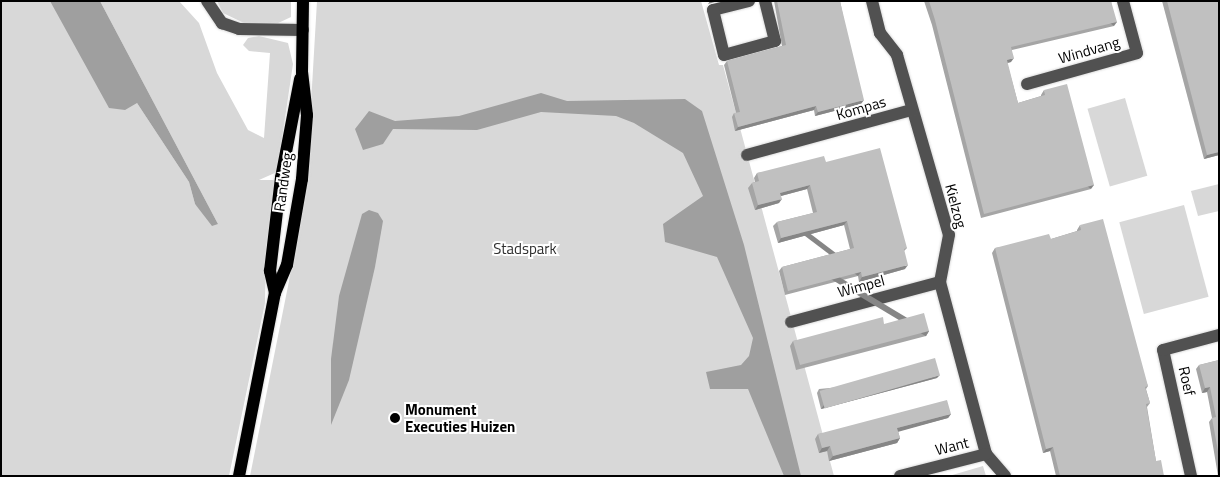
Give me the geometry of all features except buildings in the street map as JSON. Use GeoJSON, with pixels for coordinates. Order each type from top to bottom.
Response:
{"type":"FeatureCollection","features":[{"type":"Feature","properties":{"kind":"main road","name":"Randweg"},"geometry":{"type":"LineString","coordinates":[[239,476],[275,293],[287,264],[302,179],[307,115],[302,72],[303,1]]}},
{"type":"Feature","properties":{"kind":"main road","name":"Randweg"},"geometry":{"type":"LineString","coordinates":[[275,293],[270,271],[281,178],[293,105],[302,72]]}},
{"type":"Feature","properties":{"kind":"street"},"geometry":{"type":"LineString","coordinates":[[207,1],[222,24],[239,29],[303,30]]}},
{"type":"Feature","properties":{"kind":"street"},"geometry":{"type":"LineString","coordinates":[[749,1],[713,10],[724,55],[775,41],[765,1]]}},
{"type":"Feature","properties":{"kind":"street","name":"Kielzog"},"geometry":{"type":"LineString","coordinates":[[872,1],[880,33],[897,55],[949,235],[940,282],[986,454]]}},
{"type":"Feature","properties":{"kind":"street","name":"Windvang"},"geometry":{"type":"LineString","coordinates":[[1027,84],[1137,53],[1123,1]]}},
{"type":"Feature","properties":{"kind":"street","name":"Kompas"},"geometry":{"type":"LineString","coordinates":[[747,155],[819,137],[912,110]]}},
{"type":"Feature","properties":{"kind":"street","name":"Wimpel"},"geometry":{"type":"LineString","coordinates":[[791,322],[940,282]]}},
{"type":"Feature","properties":{"kind":"street","name":"Roef"},"geometry":{"type":"LineString","coordinates":[[1191,476],[1162,350],[1219,335]]}},
{"type":"Feature","properties":{"kind":"street"},"geometry":{"type":"LineString","coordinates":[[986,454],[1005,476]]}},
{"type":"Feature","properties":{"kind":"street","name":"Want"},"geometry":{"type":"LineString","coordinates":[[900,476],[928,472],[986,454]]}},
{"type":"Feature","properties":{"kind":"green space"},"geometry":{"type":"Polygon","coordinates":[[[1,1],[50,1],[137,103],[189,182],[195,204],[218,224],[100,1],[179,1],[199,23],[217,73],[248,130],[264,138],[270,53],[249,51],[243,45],[248,38],[259,36],[288,43],[293,64],[277,172],[259,180],[278,180],[266,248],[265,303],[229,476],[1,476],[1,1]]]}},
{"type":"Feature","properties":{"kind":"green space"},"geometry":{"type":"Polygon","coordinates":[[[217,1],[291,1],[291,17],[274,25],[246,24],[223,13],[217,1]]]}},
{"type":"Feature","properties":{"kind":"green space","name":"Stadspark"},"geometry":{"type":"Polygon","coordinates":[[[317,1],[701,1],[719,65],[723,65],[834,476],[250,476],[289,281],[307,172],[317,1]]]}},
{"type":"Feature","properties":{"kind":"green space"},"geometry":{"type":"Polygon","coordinates":[[[1125,98],[1147,176],[1110,187],[1088,109],[1125,98]]]}},
{"type":"Feature","properties":{"kind":"green space"},"geometry":{"type":"Polygon","coordinates":[[[1219,184],[1219,211],[1198,216],[1191,191],[1219,184]]]}},
{"type":"Feature","properties":{"kind":"green space"},"geometry":{"type":"Polygon","coordinates":[[[1184,205],[1209,297],[1144,314],[1119,222],[1184,205]]]}},
{"type":"Feature","properties":{"kind":"green space"},"geometry":{"type":"Polygon","coordinates":[[[983,466],[986,476],[949,476],[983,466]]]}},
{"type":"Feature","properties":{"kind":"shaded area"},"geometry":{"type":"Polygon","coordinates":[[[50,1],[100,1],[218,224],[212,226],[195,204],[189,182],[137,103],[125,110],[109,108],[50,1]]]}},
{"type":"Feature","properties":{"kind":"shaded area"},"geometry":{"type":"Polygon","coordinates":[[[541,93],[567,101],[685,99],[702,111],[744,245],[801,476],[784,476],[748,389],[710,389],[706,372],[741,365],[749,356],[753,338],[717,257],[665,242],[663,224],[703,196],[683,153],[634,123],[616,116],[541,112],[477,130],[393,129],[383,144],[363,150],[355,129],[369,111],[395,121],[459,116],[541,93]]]}},
{"type":"Feature","properties":{"kind":"shaded area"},"geometry":{"type":"Polygon","coordinates":[[[369,210],[378,213],[383,221],[375,267],[349,380],[331,425],[331,359],[339,296],[362,214],[369,210]]]}},
{"type":"Feature","properties":{"kind":"place","name":"Monument Executies Huizen"},"geometry":{"type":"Point","coordinates":[395,418]}}]}
